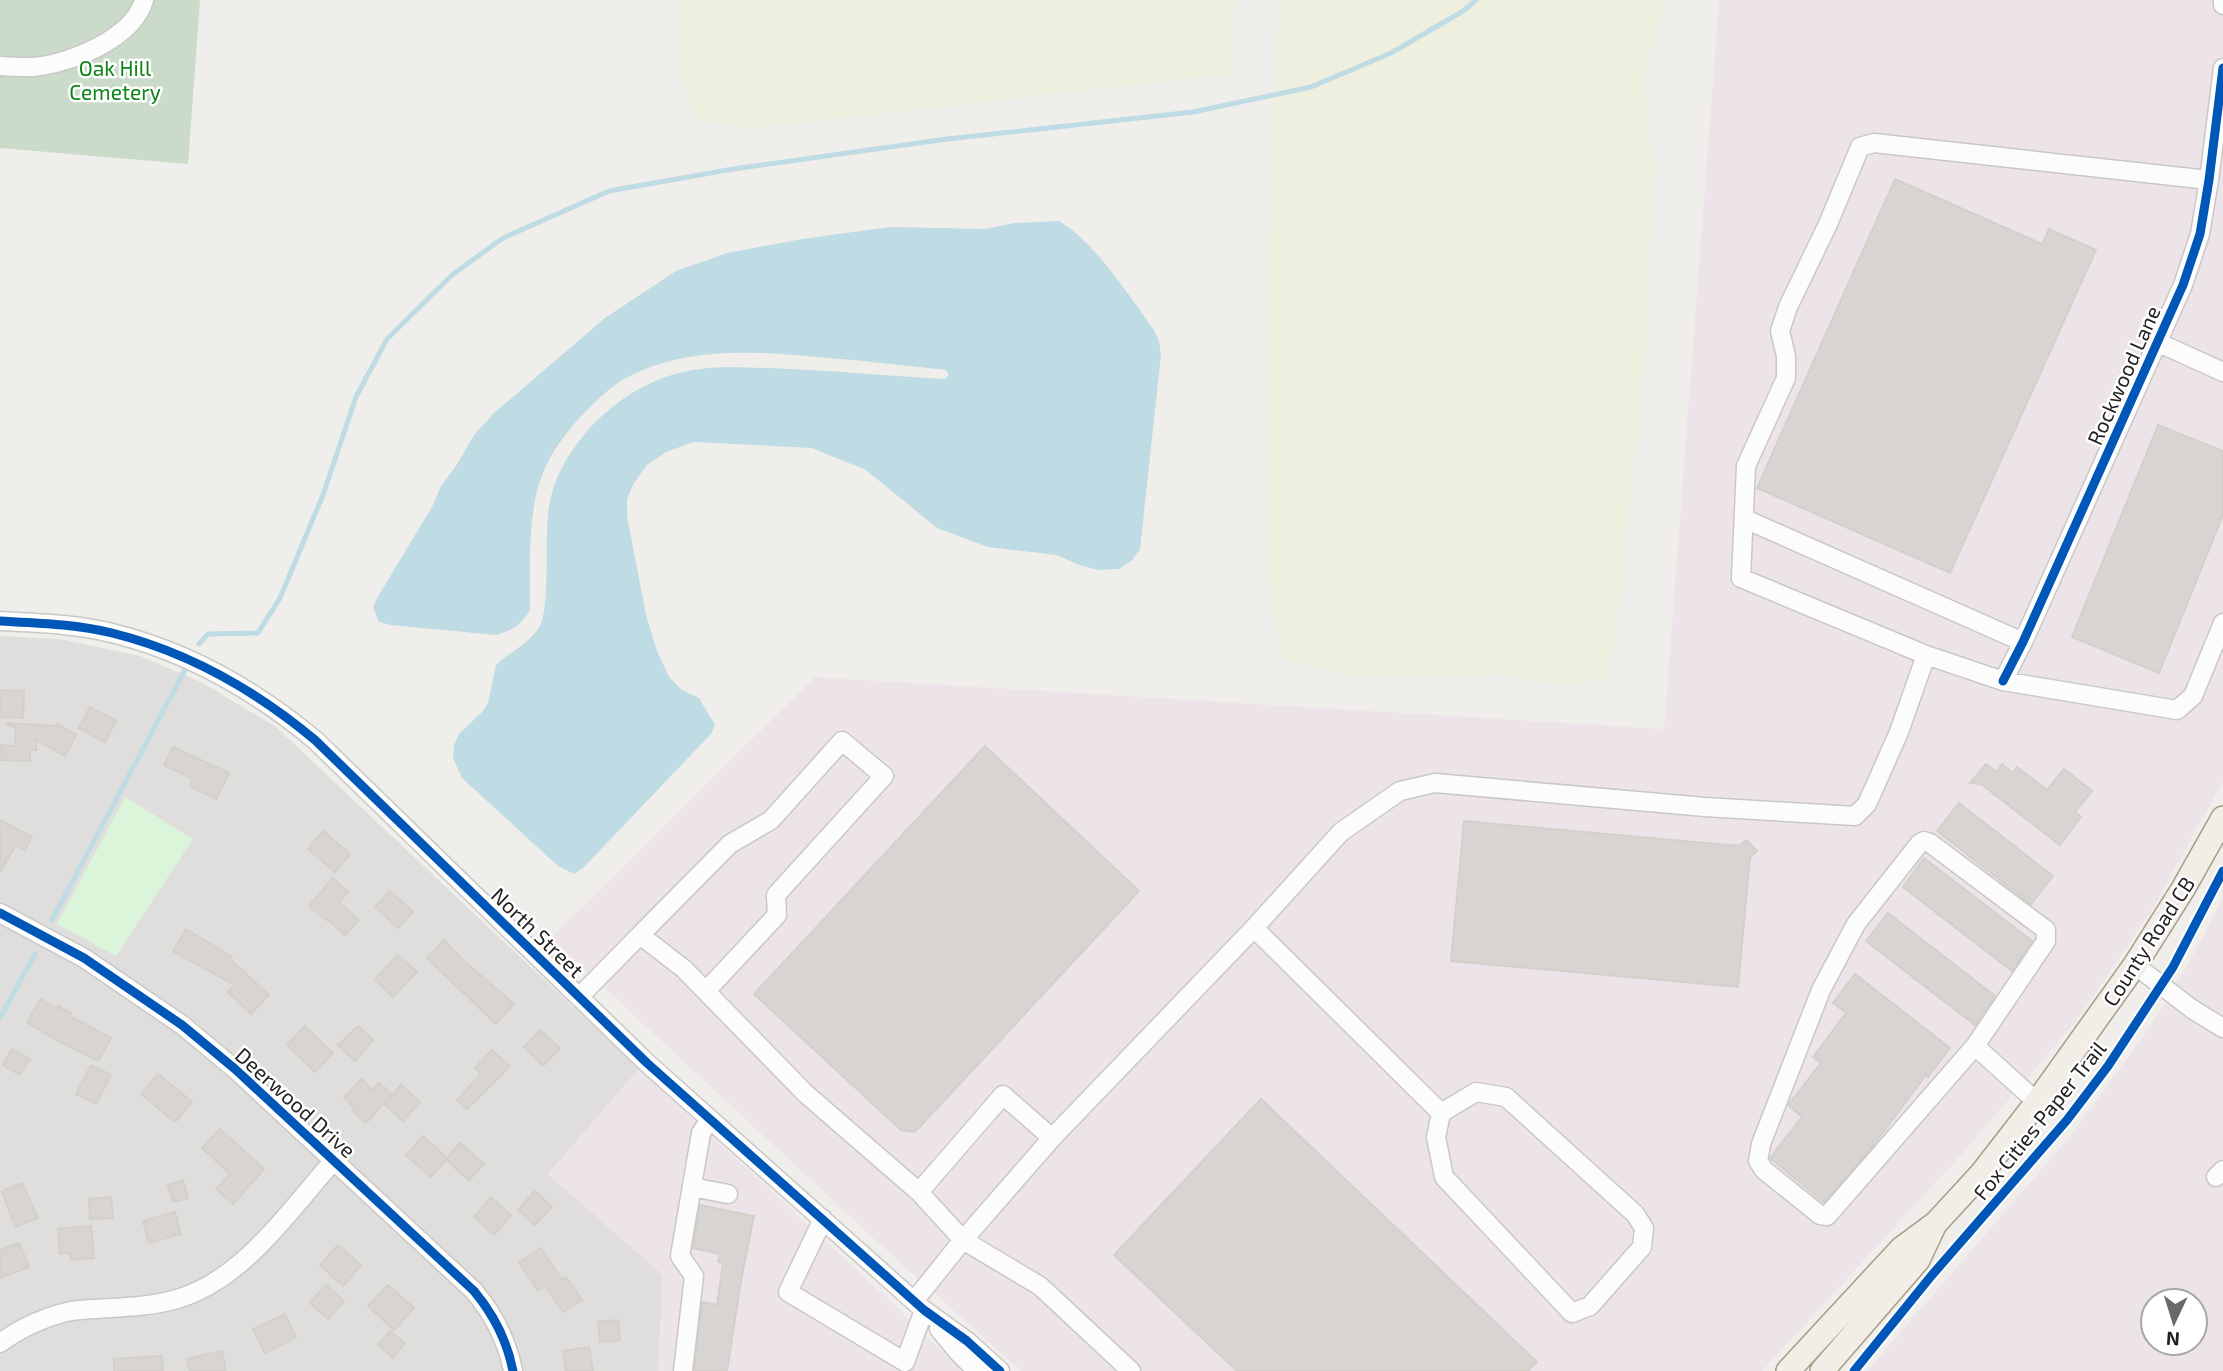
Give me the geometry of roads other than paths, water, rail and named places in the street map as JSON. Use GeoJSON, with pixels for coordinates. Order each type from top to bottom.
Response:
{"type":"FeatureCollection","features":[{"type":"Feature","properties":{"kind":"main road","name":"County Road CB"},"geometry":{"type":"LineString","coordinates":[[1788,1371],[1901,1249],[1936,1223],[1982,1173],[2037,1102],[2135,965],[2183,889],[2223,818]]}},
{"type":"Feature","properties":{"kind":"main road","name":"County Road CB"},"geometry":{"type":"LineString","coordinates":[[1822,1371],[1918,1260],[1936,1223]]}},
{"type":"Feature","properties":{"kind":"street"},"geometry":{"type":"LineString","coordinates":[[0,66],[33,67],[63,61],[92,50],[113,38],[130,23],[144,0]]}},
{"type":"Feature","properties":{"kind":"street","name":"Rockwood Lane"},"geometry":{"type":"LineString","coordinates":[[2003,681],[2183,285],[2200,234],[2223,68]]}},
{"type":"Feature","properties":{"kind":"street"},"geometry":{"type":"LineString","coordinates":[[2209,180],[1874,143],[1860,146],[1828,224],[1788,307],[1780,331],[1786,356],[1786,378],[1746,466],[1741,578],[1926,654],[2003,681],[2177,709],[2193,696],[2223,623]]}},
{"type":"Feature","properties":{"kind":"street"},"geometry":{"type":"LineString","coordinates":[[2157,342],[2223,372]]}},
{"type":"Feature","properties":{"kind":"street"},"geometry":{"type":"LineString","coordinates":[[1745,519],[2023,642]]}},
{"type":"Feature","properties":{"kind":"street","name":"North Street"},"geometry":{"type":"LineString","coordinates":[[0,621],[65,625],[111,633],[159,647],[199,663],[279,711],[315,740],[647,1063],[919,1306],[967,1341],[1000,1371]]}},
{"type":"Feature","properties":{"kind":"street"},"geometry":{"type":"LineString","coordinates":[[824,1219],[788,1292],[910,1366],[919,1306],[963,1240],[1052,1138],[1254,928],[1342,832],[1400,791],[1435,783],[1704,807],[1855,816],[1867,804],[1899,732],[1926,654]]}},
{"type":"Feature","properties":{"kind":"street"},"geometry":{"type":"LineString","coordinates":[[579,997],[730,844],[771,820],[842,741],[884,776],[776,895],[777,915],[706,991]]}},
{"type":"Feature","properties":{"kind":"street"},"geometry":{"type":"LineString","coordinates":[[1924,841],[2046,930],[2046,942],[1975,1046],[1827,1216],[1820,1216],[1764,1170],[1758,1161],[1761,1144],[1827,979],[1856,924],[1924,841]]}},
{"type":"Feature","properties":{"kind":"street","name":"Deerwood Drive"},"geometry":{"type":"LineString","coordinates":[[0,913],[84,958],[165,1012],[226,1061],[474,1291],[503,1336],[513,1371]]}},
{"type":"Feature","properties":{"kind":"street"},"geometry":{"type":"LineString","coordinates":[[1254,928],[1441,1113]]}},
{"type":"Feature","properties":{"kind":"street"},"geometry":{"type":"LineString","coordinates":[[640,935],[684,969],[806,1094],[919,1192],[963,1240],[1040,1286],[1131,1371]]}},
{"type":"Feature","properties":{"kind":"street"},"geometry":{"type":"LineString","coordinates":[[2135,965],[2192,1009],[2223,1028]]}},
{"type":"Feature","properties":{"kind":"street"},"geometry":{"type":"LineString","coordinates":[[1975,1046],[2037,1102]]}},
{"type":"Feature","properties":{"kind":"street"},"geometry":{"type":"LineString","coordinates":[[1476,1092],[1506,1097],[1635,1214],[1644,1228],[1642,1247],[1590,1306],[1572,1313],[1444,1177],[1436,1137],[1441,1113],[1476,1092]]}},
{"type":"Feature","properties":{"kind":"street"},"geometry":{"type":"LineString","coordinates":[[919,1192],[1003,1095],[1052,1138]]}},
{"type":"Feature","properties":{"kind":"street"},"geometry":{"type":"LineString","coordinates":[[683,1371],[694,1276],[680,1256],[701,1133],[710,1119]]}},
{"type":"Feature","properties":{"kind":"street"},"geometry":{"type":"LineString","coordinates":[[0,1343],[16,1332],[55,1315],[175,1300],[211,1285],[260,1245],[334,1160]]}},
{"type":"Feature","properties":{"kind":"street"},"geometry":{"type":"LineString","coordinates":[[692,1187],[728,1194]]}},
{"type":"Feature","properties":{"kind":"street","name":"North Street"},"geometry":{"type":"LineString","coordinates":[[919,1306],[978,1371]]}},
{"type":"Feature","properties":{"kind":"water"},"geometry":{"type":"Polygon","coordinates":[[[1059,221],[1086,242],[1098,256],[1154,330],[1159,341],[1161,355],[1140,549],[1132,560],[1119,569],[1098,570],[1057,555],[988,547],[937,528],[866,470],[812,448],[694,442],[666,452],[647,465],[634,483],[627,499],[627,516],[646,615],[657,651],[669,677],[682,690],[699,698],[715,725],[711,734],[584,867],[574,874],[558,866],[462,778],[453,758],[454,745],[459,734],[488,703],[496,665],[530,639],[543,619],[551,497],[561,469],[583,436],[607,411],[635,391],[666,377],[700,369],[769,368],[945,379],[949,375],[946,370],[754,353],[703,355],[653,366],[624,379],[600,397],[573,426],[551,456],[534,504],[530,610],[520,623],[496,635],[379,622],[373,608],[377,598],[432,507],[441,486],[474,435],[495,412],[605,318],[676,271],[727,253],[890,227],[985,229],[1014,223],[1059,221]]]}},
{"type":"Feature","properties":{"kind":"waterway"},"geometry":{"type":"LineString","coordinates":[[199,644],[208,634],[258,633],[280,598],[323,495],[356,397],[387,339],[452,275],[503,238],[609,191],[733,169],[947,139],[1193,112],[1311,87],[1391,53],[1463,11],[1476,0]]}},
{"type":"Feature","properties":{"kind":"waterway"},"geometry":{"type":"LineString","coordinates":[[52,920],[185,670]]}},
{"type":"Feature","properties":{"kind":"waterway"},"geometry":{"type":"LineString","coordinates":[[0,1018],[35,954]]}},
{"type":"Feature","properties":{"kind":"park label","name":"Oak Hill Cemetery"},"geometry":{"type":"Point","coordinates":[115,79]}}]}
